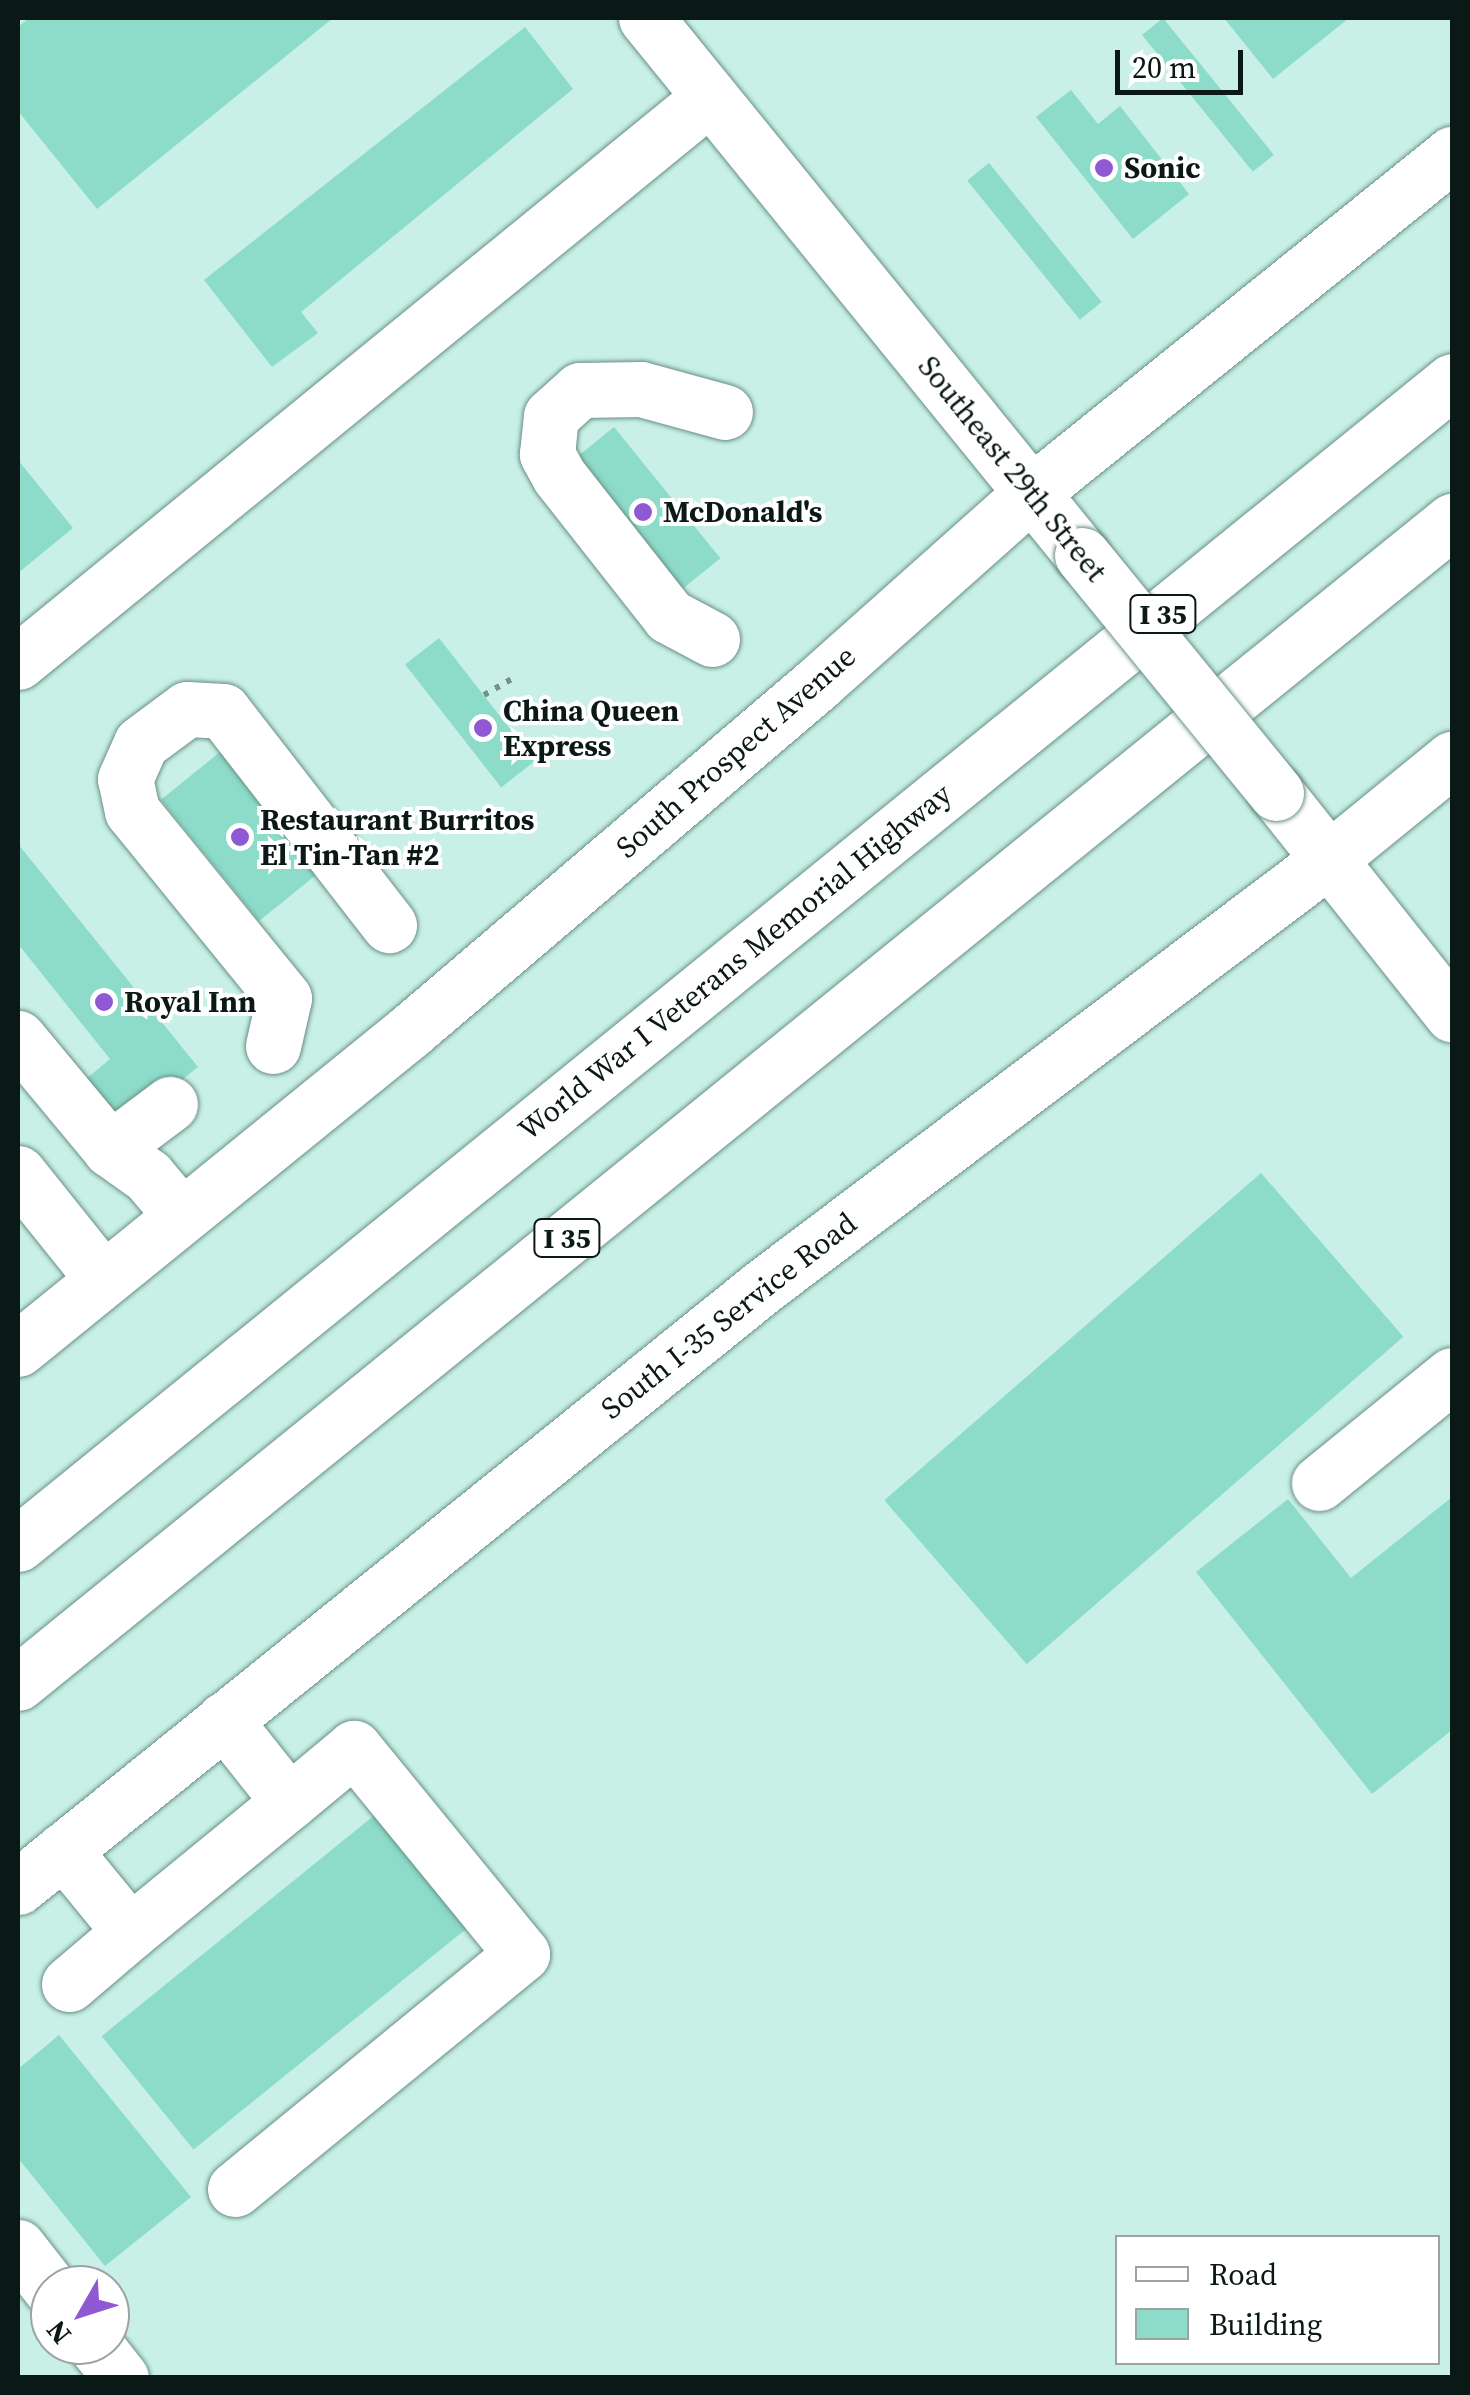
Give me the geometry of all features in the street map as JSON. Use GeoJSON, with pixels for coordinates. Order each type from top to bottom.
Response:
{"type":"FeatureCollection","features":[{"type":"Feature","properties":{"kind":"main road","name":"Southeast 29th Street"},"geometry":{"type":"LineString","coordinates":[[646,18],[1452,1014]]}},
{"type":"Feature","properties":{"kind":"main road"},"geometry":{"type":"LineString","coordinates":[[18,662],[710,97]]}},
{"type":"Feature","properties":{"kind":"main road","name":"South Prospect Avenue"},"geometry":{"type":"LineString","coordinates":[[18,1349],[425,1018],[817,684],[1031,493],[1452,154]]}},
{"type":"Feature","properties":{"kind":"main road","name":"World War I Veterans Memorial Highway"},"geometry":{"type":"LineString","coordinates":[[18,1544],[1452,380]]}},
{"type":"Feature","properties":{"kind":"main road"},"geometry":{"type":"LineString","coordinates":[[712,639],[669,616],[559,476],[547,454],[552,416],[580,390],[641,389],[725,412]]}},
{"type":"Feature","properties":{"kind":"main road","name":"I 35"},"geometry":{"type":"LineString","coordinates":[[18,1683],[1452,522]]}},
{"type":"Feature","properties":{"kind":"main road"},"geometry":{"type":"LineString","coordinates":[[273,1046],[284,998],[132,811],[125,779],[141,743],[187,708],[223,712],[389,925]]}},
{"type":"Feature","properties":{"kind":"main road","name":"South I-35 Service Road"},"geometry":{"type":"LineString","coordinates":[[18,1887],[762,1287],[1328,860],[1452,759]]}},
{"type":"Feature","properties":{"kind":"main road"},"geometry":{"type":"LineString","coordinates":[[18,1038],[110,1149],[148,1176],[181,1216]]}},
{"type":"Feature","properties":{"kind":"main road"},"geometry":{"type":"LineString","coordinates":[[110,1149],[170,1104]]}},
{"type":"Feature","properties":{"kind":"main road"},"geometry":{"type":"LineString","coordinates":[[18,1173],[103,1278]]}},
{"type":"Feature","properties":{"kind":"main road"},"geometry":{"type":"LineString","coordinates":[[1319,1483],[1452,1375]]}},
{"type":"Feature","properties":{"kind":"main road"},"geometry":{"type":"LineString","coordinates":[[224,1720],[289,1802]]}},
{"type":"Feature","properties":{"kind":"main road"},"geometry":{"type":"LineString","coordinates":[[68,1984],[354,1748],[522,1954],[235,2189]]}},
{"type":"Feature","properties":{"kind":"main road"},"geometry":{"type":"LineString","coordinates":[[63,1850],[130,1932]]}},
{"type":"Feature","properties":{"kind":"path"},"geometry":{"type":"LineString","coordinates":[[484,695],[515,677]]}},
{"type":"Feature","properties":{"kind":"building"},"geometry":{"type":"Polygon","coordinates":[[[29,18],[333,18],[97,209],[18,111],[18,27],[29,18]]]}},
{"type":"Feature","properties":{"kind":"building"},"geometry":{"type":"Polygon","coordinates":[[[1163,18],[1274,155],[1253,172],[1142,35],[1163,18]]]}},
{"type":"Feature","properties":{"kind":"building"},"geometry":{"type":"Polygon","coordinates":[[[1224,18],[1349,18],[1273,79],[1224,18]]]}},
{"type":"Feature","properties":{"kind":"building"},"geometry":{"type":"Polygon","coordinates":[[[525,27],[573,89],[301,312],[318,333],[272,367],[204,280],[525,27]]]}},
{"type":"Feature","properties":{"kind":"building","name":"Sonic"},"geometry":{"type":"Polygon","coordinates":[[[1071,90],[1098,124],[1120,106],[1189,194],[1133,239],[1036,117],[1071,90]]]}},
{"type":"Feature","properties":{"kind":"building"},"geometry":{"type":"Polygon","coordinates":[[[989,163],[1102,302],[1080,320],[967,181],[989,163]]]}},
{"type":"Feature","properties":{"kind":"building","name":"McDonald's"},"geometry":{"type":"Polygon","coordinates":[[[614,427],[720,558],[672,597],[566,466],[614,427]]]}},
{"type":"Feature","properties":{"kind":"building"},"geometry":{"type":"Polygon","coordinates":[[[18,460],[73,528],[18,573],[18,460]]]}},
{"type":"Feature","properties":{"kind":"building","name":"China Queen Express"},"geometry":{"type":"Polygon","coordinates":[[[439,638],[535,761],[501,787],[405,664],[439,638]]]}},
{"type":"Feature","properties":{"kind":"building","name":"Restaurant Burritos El Tin-Tan #2"},"geometry":{"type":"Polygon","coordinates":[[[220,752],[318,873],[259,921],[161,800],[220,752]]]}},
{"type":"Feature","properties":{"kind":"building","name":"Royal Inn"},"geometry":{"type":"Polygon","coordinates":[[[18,844],[198,1067],[117,1132],[79,1085],[110,1059],[18,944],[18,844]]]}},
{"type":"Feature","properties":{"kind":"building"},"geometry":{"type":"Polygon","coordinates":[[[1261,1173],[1403,1337],[1027,1664],[884,1500],[1261,1173]]]}},
{"type":"Feature","properties":{"kind":"building"},"geometry":{"type":"Polygon","coordinates":[[[1452,1497],[1452,1730],[1372,1794],[1196,1572],[1288,1499],[1351,1578],[1452,1497]]]}},
{"type":"Feature","properties":{"kind":"building"},"geometry":{"type":"Polygon","coordinates":[[[376,1814],[468,1927],[194,2150],[102,2036],[376,1814]]]}},
{"type":"Feature","properties":{"kind":"building"},"geometry":{"type":"Polygon","coordinates":[[[59,2035],[191,2197],[104,2265],[18,2158],[18,2069],[59,2035]]]}},
{"type":"Feature","properties":{"kind":"place","name":"Sonic"},"geometry":{"type":"Point","coordinates":[1104,168]}},
{"type":"Feature","properties":{"kind":"place","name":"McDonald's"},"geometry":{"type":"Point","coordinates":[643,512]}},
{"type":"Feature","properties":{"kind":"place","name":"China Queen Express"},"geometry":{"type":"Point","coordinates":[483,728]}},
{"type":"Feature","properties":{"kind":"place","name":"Restaurant Burritos El Tin-Tan #2"},"geometry":{"type":"Point","coordinates":[240,837]}},
{"type":"Feature","properties":{"kind":"place","name":"Royal Inn"},"geometry":{"type":"Point","coordinates":[104,1002]}}]}
